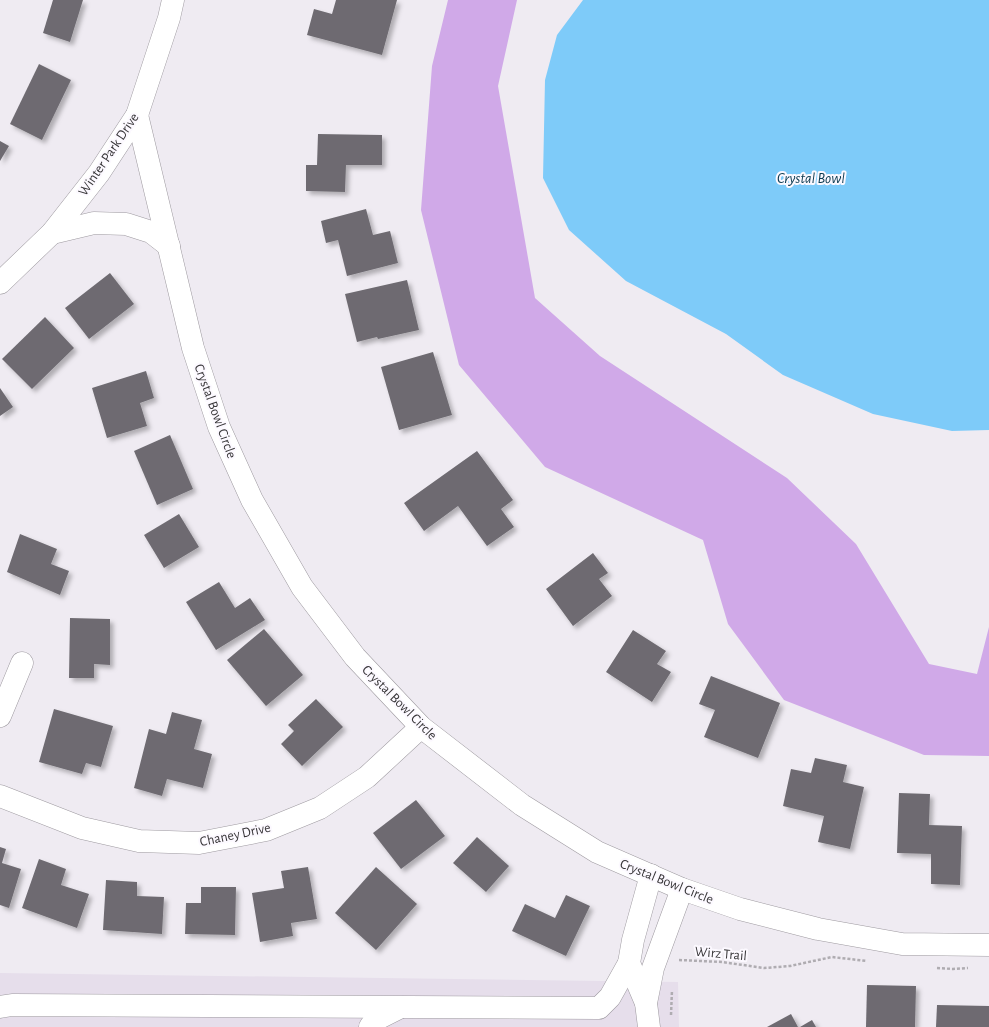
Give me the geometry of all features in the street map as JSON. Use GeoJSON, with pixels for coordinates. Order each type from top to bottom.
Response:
{"type":"FeatureCollection","features":[{"type":"Feature","properties":{"kind":"street","name":"Winter Park Drive"},"geometry":{"type":"LineString","coordinates":[[0,283],[52,233],[99,173],[137,115],[169,18],[173,0]]}},
{"type":"Feature","properties":{"kind":"street","name":"Crystal Bowl Circle"},"geometry":{"type":"LineString","coordinates":[[137,115],[193,348],[219,427],[252,500],[302,587],[355,657],[421,727],[522,805],[597,852],[682,889],[740,909],[818,929],[902,944],[989,945]]}},
{"type":"Feature","properties":{"kind":"street"},"geometry":{"type":"LineString","coordinates":[[52,233],[94,223],[126,224],[151,232],[169,246]]}},
{"type":"Feature","properties":{"kind":"street"},"geometry":{"type":"LineString","coordinates":[[0,716],[22,663]]}},
{"type":"Feature","properties":{"kind":"street","name":"Chaney Drive"},"geometry":{"type":"LineString","coordinates":[[0,796],[82,828],[138,841],[199,843],[266,830],[320,808],[367,777],[421,727]]}},
{"type":"Feature","properties":{"kind":"street"},"geometry":{"type":"LineString","coordinates":[[0,1007],[12,1005],[599,1008],[610,997],[629,963],[633,940],[651,875]]}},
{"type":"Feature","properties":{"kind":"street"},"geometry":{"type":"LineString","coordinates":[[646,1003],[653,968],[682,889]]}},
{"type":"Feature","properties":{"kind":"street"},"geometry":{"type":"LineString","coordinates":[[629,963],[646,1003],[649,1027]]}},
{"type":"Feature","properties":{"kind":"street"},"geometry":{"type":"LineString","coordinates":[[370,1027],[375,1020],[402,1007]]}},
{"type":"Feature","properties":{"kind":"path","name":"Wirz Trail"},"geometry":{"type":"LineString","coordinates":[[674,960],[722,962],[764,968],[790,966],[832,957]]}},
{"type":"Feature","properties":{"kind":"path"},"geometry":{"type":"LineString","coordinates":[[670,1021],[673,983]]}},
{"type":"Feature","properties":{"kind":"shaded area"},"geometry":{"type":"Polygon","coordinates":[[[448,0],[517,0],[498,86],[535,298],[600,356],[787,478],[856,544],[929,664],[977,674],[989,627],[989,756],[924,755],[784,700],[728,624],[703,540],[545,467],[459,365],[421,210],[432,66],[448,0]]]}},
{"type":"Feature","properties":{"kind":"shaded area"},"geometry":{"type":"Polygon","coordinates":[[[0,973],[678,982],[679,1027],[0,1027],[0,973]]]}},
{"type":"Feature","properties":{"kind":"water","name":"Crystal Bowl"},"geometry":{"type":"Polygon","coordinates":[[[583,0],[989,0],[989,430],[952,431],[873,414],[783,375],[726,334],[626,281],[569,230],[543,178],[545,80],[557,35],[583,0]]]}},
{"type":"Feature","properties":{"kind":"building"},"geometry":{"type":"Polygon","coordinates":[[[53,0],[83,0],[70,42],[43,33],[53,0]]]}},
{"type":"Feature","properties":{"kind":"building"},"geometry":{"type":"Polygon","coordinates":[[[336,0],[397,0],[382,55],[307,35],[314,9],[332,14],[336,0]]]}},
{"type":"Feature","properties":{"kind":"building"},"geometry":{"type":"Polygon","coordinates":[[[39,64],[71,80],[42,140],[10,124],[39,64]]]}},
{"type":"Feature","properties":{"kind":"building"},"geometry":{"type":"Polygon","coordinates":[[[318,134],[382,135],[382,165],[346,165],[345,192],[306,191],[306,165],[317,165],[318,134]]]}},
{"type":"Feature","properties":{"kind":"building"},"geometry":{"type":"Polygon","coordinates":[[[0,141],[9,146],[0,161],[0,141]]]}},
{"type":"Feature","properties":{"kind":"building"},"geometry":{"type":"Polygon","coordinates":[[[366,209],[373,235],[390,231],[398,263],[347,276],[338,240],[326,243],[321,221],[366,209]]]}},
{"type":"Feature","properties":{"kind":"building"},"geometry":{"type":"Polygon","coordinates":[[[110,273],[134,304],[89,339],[65,308],[110,273]]]}},
{"type":"Feature","properties":{"kind":"building"},"geometry":{"type":"Polygon","coordinates":[[[407,280],[419,330],[357,342],[345,294],[407,280]]]}},
{"type":"Feature","properties":{"kind":"building"},"geometry":{"type":"Polygon","coordinates":[[[45,317],[74,348],[32,389],[2,359],[45,317]]]}},
{"type":"Feature","properties":{"kind":"building"},"geometry":{"type":"Polygon","coordinates":[[[433,352],[452,415],[399,430],[381,367],[433,352]]]}},
{"type":"Feature","properties":{"kind":"building"},"geometry":{"type":"Polygon","coordinates":[[[146,371],[154,398],[140,403],[147,426],[107,438],[92,388],[146,371]]]}},
{"type":"Feature","properties":{"kind":"building"},"geometry":{"type":"Polygon","coordinates":[[[0,388],[13,407],[0,416],[0,388]]]}},
{"type":"Feature","properties":{"kind":"building"},"geometry":{"type":"Polygon","coordinates":[[[170,435],[193,489],[157,505],[134,451],[170,435]]]}},
{"type":"Feature","properties":{"kind":"building"},"geometry":{"type":"Polygon","coordinates":[[[477,451],[513,500],[501,509],[514,527],[487,546],[458,506],[424,531],[404,503],[477,451]]]}},
{"type":"Feature","properties":{"kind":"building"},"geometry":{"type":"Polygon","coordinates":[[[179,514],[199,547],[164,568],[144,535],[179,514]]]}},
{"type":"Feature","properties":{"kind":"building"},"geometry":{"type":"Polygon","coordinates":[[[20,534],[57,549],[51,564],[69,571],[60,595],[7,572],[20,534]]]}},
{"type":"Feature","properties":{"kind":"building"},"geometry":{"type":"Polygon","coordinates":[[[593,553],[608,573],[599,579],[612,596],[573,626],[546,589],[593,553]]]}},
{"type":"Feature","properties":{"kind":"building"},"geometry":{"type":"Polygon","coordinates":[[[219,582],[235,608],[250,598],[265,620],[216,650],[186,602],[219,582]]]}},
{"type":"Feature","properties":{"kind":"building"},"geometry":{"type":"Polygon","coordinates":[[[70,618],[110,619],[110,665],[94,664],[94,678],[69,678],[70,618]]]}},
{"type":"Feature","properties":{"kind":"building"},"geometry":{"type":"Polygon","coordinates":[[[264,629],[303,675],[266,706],[227,660],[264,629]]]}},
{"type":"Feature","properties":{"kind":"building"},"geometry":{"type":"Polygon","coordinates":[[[633,630],[666,651],[657,664],[671,672],[652,702],[606,672],[633,630]]]}},
{"type":"Feature","properties":{"kind":"building"},"geometry":{"type":"Polygon","coordinates":[[[711,676],[780,703],[758,758],[704,737],[715,710],[699,704],[711,676]]]}},
{"type":"Feature","properties":{"kind":"building"},"geometry":{"type":"Polygon","coordinates":[[[316,699],[343,727],[302,766],[281,744],[294,731],[288,725],[316,699]]]}},
{"type":"Feature","properties":{"kind":"building"},"geometry":{"type":"Polygon","coordinates":[[[54,709],[113,726],[101,767],[86,763],[82,774],[39,762],[54,709]]]}},
{"type":"Feature","properties":{"kind":"building"},"geometry":{"type":"Polygon","coordinates":[[[172,712],[202,720],[194,749],[212,754],[203,788],[167,779],[162,796],[134,788],[149,729],[166,734],[172,712]]]}},
{"type":"Feature","properties":{"kind":"building"},"geometry":{"type":"Polygon","coordinates":[[[815,758],[847,765],[843,782],[864,787],[850,849],[818,842],[824,816],[783,806],[791,769],[811,773],[815,758]]]}},
{"type":"Feature","properties":{"kind":"building"},"geometry":{"type":"Polygon","coordinates":[[[899,793],[930,794],[929,825],[962,826],[960,885],[931,884],[931,854],[897,853],[899,793]]]}},
{"type":"Feature","properties":{"kind":"building"},"geometry":{"type":"Polygon","coordinates":[[[416,800],[445,836],[401,869],[373,833],[416,800]]]}},
{"type":"Feature","properties":{"kind":"building"},"geometry":{"type":"Polygon","coordinates":[[[477,837],[509,866],[486,892],[453,863],[477,837]]]}},
{"type":"Feature","properties":{"kind":"building"},"geometry":{"type":"Polygon","coordinates":[[[0,847],[6,849],[2,863],[21,869],[9,908],[0,905],[0,847]]]}},
{"type":"Feature","properties":{"kind":"building"},"geometry":{"type":"Polygon","coordinates":[[[39,859],[66,869],[61,885],[89,894],[77,928],[22,908],[39,859]]]}},
{"type":"Feature","properties":{"kind":"building"},"geometry":{"type":"Polygon","coordinates":[[[308,867],[317,919],[291,923],[293,936],[260,942],[252,893],[284,888],[281,871],[308,867]]]}},
{"type":"Feature","properties":{"kind":"building"},"geometry":{"type":"Polygon","coordinates":[[[376,867],[417,904],[376,950],[335,913],[376,867]]]}},
{"type":"Feature","properties":{"kind":"building"},"geometry":{"type":"Polygon","coordinates":[[[106,880],[137,882],[137,896],[164,897],[162,934],[103,930],[106,880]]]}},
{"type":"Feature","properties":{"kind":"building"},"geometry":{"type":"Polygon","coordinates":[[[201,887],[236,887],[235,935],[185,934],[186,903],[201,903],[201,887]]]}},
{"type":"Feature","properties":{"kind":"building"},"geometry":{"type":"Polygon","coordinates":[[[566,895],[590,906],[566,956],[512,931],[525,904],[555,918],[566,895]]]}},
{"type":"Feature","properties":{"kind":"building"},"geometry":{"type":"Polygon","coordinates":[[[867,985],[916,986],[915,1027],[866,1027],[867,985]]]}},
{"type":"Feature","properties":{"kind":"building"},"geometry":{"type":"Polygon","coordinates":[[[937,1005],[989,1006],[989,1027],[936,1027],[937,1005]]]}},
{"type":"Feature","properties":{"kind":"building"},"geometry":{"type":"Polygon","coordinates":[[[791,1014],[798,1027],[767,1027],[791,1014]]]}},
{"type":"Feature","properties":{"kind":"building"},"geometry":{"type":"Polygon","coordinates":[[[812,1020],[816,1027],[800,1027],[812,1020]]]}}]}
